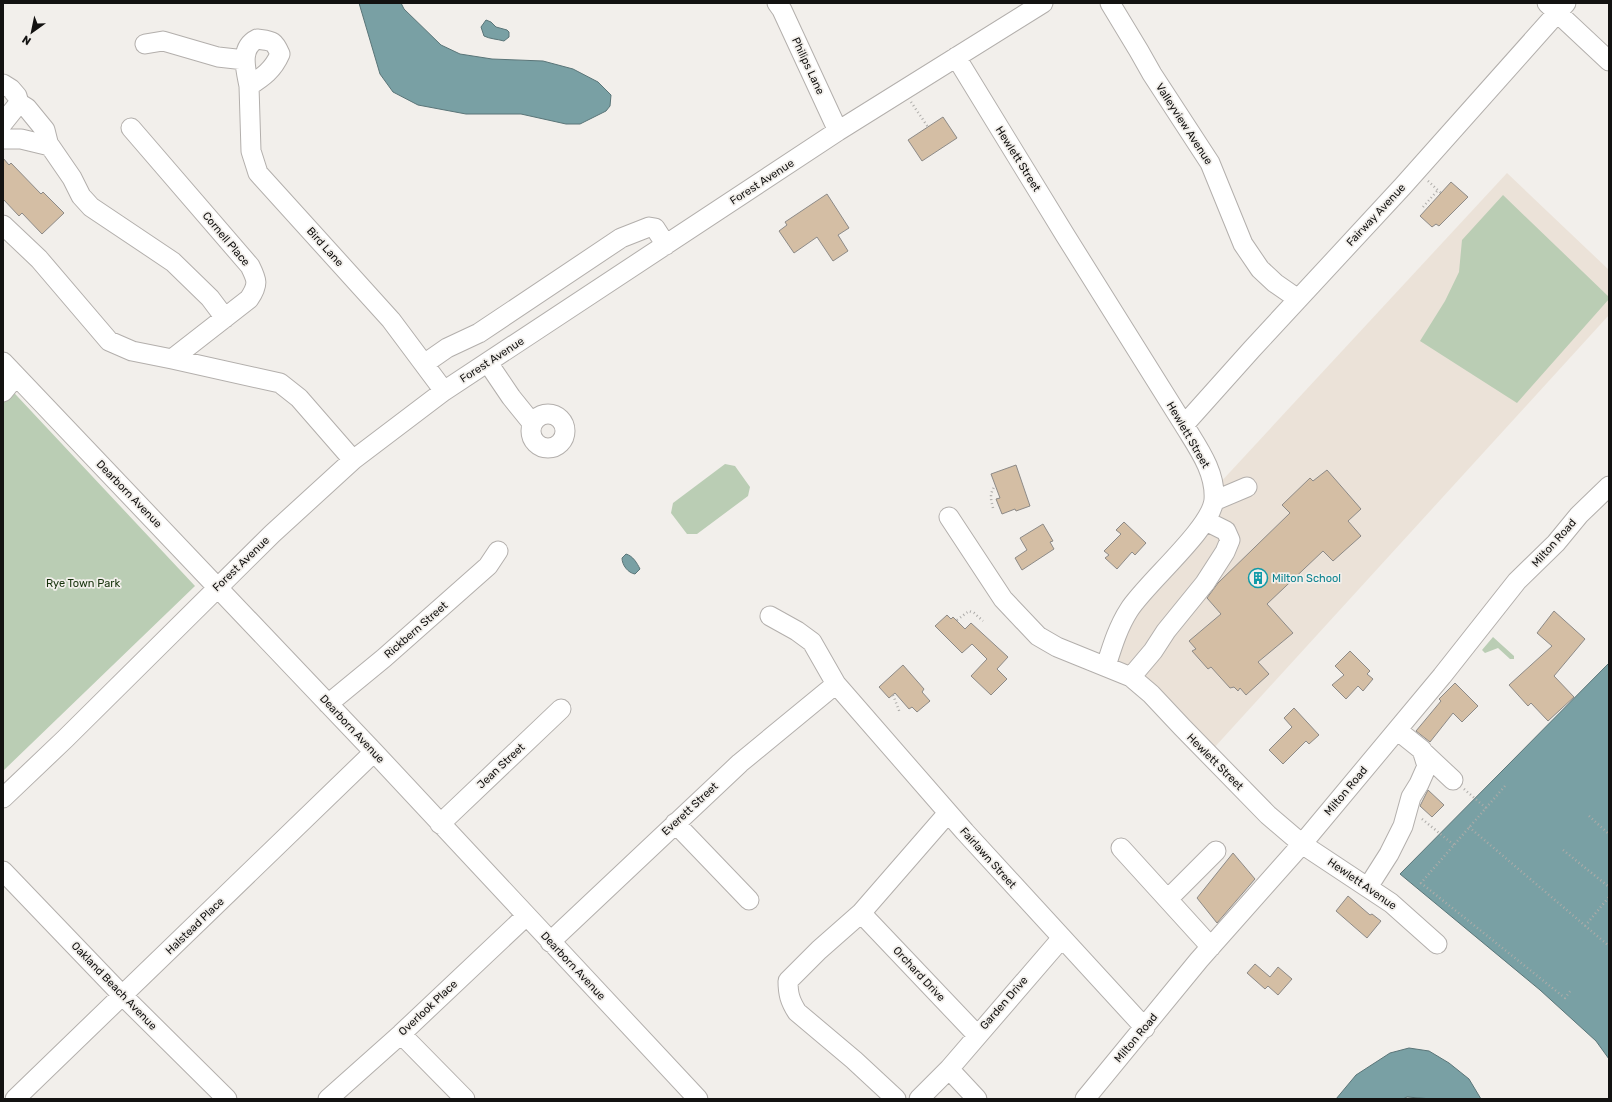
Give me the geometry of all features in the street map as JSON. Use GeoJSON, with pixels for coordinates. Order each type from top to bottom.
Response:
{"type":"FeatureCollection","features":[{"type":"Feature","properties":{"kind":"street","name":"Philips Lane"},"geometry":{"type":"LineString","coordinates":[[776,3],[782,10],[838,131]]}},
{"type":"Feature","properties":{"kind":"street","name":"Forest Avenue"},"geometry":{"type":"LineString","coordinates":[[3,798],[65,739],[217,587],[353,460],[444,391],[838,131],[1043,3]]}},
{"type":"Feature","properties":{"kind":"street","name":"Valleyview Avenue"},"geometry":{"type":"LineString","coordinates":[[1110,3],[1140,51],[1152,74],[1210,163],[1243,244],[1260,269],[1275,283],[1298,299]]}},
{"type":"Feature","properties":{"kind":"street","name":"Fairway Avenue"},"geometry":{"type":"LineString","coordinates":[[1184,425],[1403,186],[1556,6]]}},
{"type":"Feature","properties":{"kind":"street"},"geometry":{"type":"LineString","coordinates":[[1556,6],[1609,61]]}},
{"type":"Feature","properties":{"kind":"street","name":"Bird Lane"},"geometry":{"type":"LineString","coordinates":[[249,86],[268,73],[276,64],[280,54],[276,44],[271,40],[257,39],[252,41],[245,53],[249,86],[251,150],[258,173],[392,320],[444,391]]}},
{"type":"Feature","properties":{"kind":"street"},"geometry":{"type":"LineString","coordinates":[[145,44],[163,42],[218,57],[245,60]]}},
{"type":"Feature","properties":{"kind":"street","name":"Hewlett Street"},"geometry":{"type":"LineString","coordinates":[[956,57],[1199,449],[1212,476],[1214,501],[1206,521],[1129,609],[1117,630],[1106,666],[1131,677],[1151,694],[1268,815],[1302,844]]}},
{"type":"Feature","properties":{"kind":"street"},"geometry":{"type":"LineString","coordinates":[[3,84],[11,89],[17,96],[19,103],[26,108],[45,130],[49,146],[72,178],[81,196],[91,207],[173,262],[210,298],[225,318]]}},
{"type":"Feature","properties":{"kind":"street"},"geometry":{"type":"LineString","coordinates":[[3,123],[19,103]]}},
{"type":"Feature","properties":{"kind":"street","name":"Cornell Place"},"geometry":{"type":"LineString","coordinates":[[131,128],[250,266],[256,278],[255,290],[249,298],[172,359]]}},
{"type":"Feature","properties":{"kind":"street"},"geometry":{"type":"LineString","coordinates":[[3,139],[21,139],[49,146]]}},
{"type":"Feature","properties":{"kind":"street"},"geometry":{"type":"LineString","coordinates":[[3,225],[39,259],[109,341],[132,352],[172,359],[280,383],[299,398],[353,460]]}},
{"type":"Feature","properties":{"kind":"street"},"geometry":{"type":"LineString","coordinates":[[424,364],[447,348],[479,333],[621,238],[649,227],[655,228],[666,245]]}},
{"type":"Feature","properties":{"kind":"street","name":"Dearborn Avenue"},"geometry":{"type":"LineString","coordinates":[[3,362],[374,752],[698,1099]]}},
{"type":"Feature","properties":{"kind":"street"},"geometry":{"type":"LineString","coordinates":[[488,363],[511,397],[532,423]]}},
{"type":"Feature","properties":{"kind":"street"},"geometry":{"type":"LineString","coordinates":[[3,392],[16,376]]}},
{"type":"Feature","properties":{"kind":"street","name":"Milton Road"},"geometry":{"type":"LineString","coordinates":[[1085,1099],[1211,947],[1302,844],[1442,676],[1517,581],[1556,543],[1579,515],[1609,486]]}},
{"type":"Feature","properties":{"kind":"street"},"geometry":{"type":"LineString","coordinates":[[1214,501],[1247,487]]}},
{"type":"Feature","properties":{"kind":"street"},"geometry":{"type":"LineString","coordinates":[[949,517],[1002,599],[1025,624],[1038,636],[1057,647],[1106,666]]}},
{"type":"Feature","properties":{"kind":"street"},"geometry":{"type":"LineString","coordinates":[[1131,677],[1153,651],[1166,631],[1205,583],[1225,552],[1230,540],[1226,531],[1206,521]]}},
{"type":"Feature","properties":{"kind":"street","name":"Rickbern Street"},"geometry":{"type":"LineString","coordinates":[[328,704],[384,658],[488,566],[498,551]]}},
{"type":"Feature","properties":{"kind":"street","name":"Fairlawn Street"},"geometry":{"type":"LineString","coordinates":[[770,616],[797,631],[812,642],[836,684],[948,813],[1061,939],[1145,1028]]}},
{"type":"Feature","properties":{"kind":"street","name":"Everett Street"},"geometry":{"type":"LineString","coordinates":[[550,942],[740,762],[836,684]]}},
{"type":"Feature","properties":{"kind":"street","name":"Jean Street"},"geometry":{"type":"LineString","coordinates":[[440,824],[561,709]]}},
{"type":"Feature","properties":{"kind":"street"},"geometry":{"type":"LineString","coordinates":[[1397,730],[1422,750],[1454,780]]}},
{"type":"Feature","properties":{"kind":"street"},"geometry":{"type":"LineString","coordinates":[[1368,887],[1393,847],[1403,826],[1411,797],[1427,766],[1422,750]]}},
{"type":"Feature","properties":{"kind":"street","name":"Halstead Place"},"geometry":{"type":"LineString","coordinates":[[15,1099],[374,752]]}},
{"type":"Feature","properties":{"kind":"street"},"geometry":{"type":"LineString","coordinates":[[896,1099],[854,1060],[797,1012],[788,996],[788,981],[819,950],[861,913],[948,813]]}},
{"type":"Feature","properties":{"kind":"street"},"geometry":{"type":"LineString","coordinates":[[675,823],[749,900]]}},
{"type":"Feature","properties":{"kind":"street","name":"Hewlett Avenue"},"geometry":{"type":"LineString","coordinates":[[1302,844],[1391,902],[1437,944]]}},
{"type":"Feature","properties":{"kind":"street"},"geometry":{"type":"LineString","coordinates":[[1121,848],[1211,947]]}},
{"type":"Feature","properties":{"kind":"street"},"geometry":{"type":"LineString","coordinates":[[1168,899],[1216,851]]}},
{"type":"Feature","properties":{"kind":"street","name":"Oakland Beach Avenue"},"geometry":{"type":"LineString","coordinates":[[3,871],[122,995],[227,1099]]}},
{"type":"Feature","properties":{"kind":"street","name":"Orchard Drive"},"geometry":{"type":"LineString","coordinates":[[861,913],[977,1035]]}},
{"type":"Feature","properties":{"kind":"street","name":"Overlook Place"},"geometry":{"type":"LineString","coordinates":[[328,1099],[401,1034],[526,916]]}},
{"type":"Feature","properties":{"kind":"street","name":"Garden Drive"},"geometry":{"type":"LineString","coordinates":[[919,1099],[949,1069],[1061,939]]}},
{"type":"Feature","properties":{"kind":"street"},"geometry":{"type":"LineString","coordinates":[[401,1034],[465,1099]]}},
{"type":"Feature","properties":{"kind":"street"},"geometry":{"type":"LineString","coordinates":[[949,1069],[977,1099]]}},
{"type":"Feature","properties":{"kind":"path"},"geometry":{"type":"LineString","coordinates":[[903,90],[928,127]]}},
{"type":"Feature","properties":{"kind":"path"},"geometry":{"type":"LineString","coordinates":[[1423,207],[1438,190]]}},
{"type":"Feature","properties":{"kind":"path"},"geometry":{"type":"LineString","coordinates":[[993,508],[991,495],[995,486]]}},
{"type":"Feature","properties":{"kind":"path"},"geometry":{"type":"LineString","coordinates":[[957,620],[969,610],[983,621]]}},
{"type":"Feature","properties":{"kind":"path"},"geometry":{"type":"LineString","coordinates":[[893,695],[900,713]]}},
{"type":"Feature","properties":{"kind":"path"},"geometry":{"type":"LineString","coordinates":[[1454,780],[1486,808]]}},
{"type":"Feature","properties":{"kind":"path"},"geometry":{"type":"LineString","coordinates":[[1504,786],[1421,883],[1565,998],[1571,990]]}},
{"type":"Feature","properties":{"kind":"path"},"geometry":{"type":"LineString","coordinates":[[1408,808],[1454,845]]}},
{"type":"Feature","properties":{"kind":"path"},"geometry":{"type":"LineString","coordinates":[[1588,816],[1609,834]]}},
{"type":"Feature","properties":{"kind":"path"},"geometry":{"type":"LineString","coordinates":[[1469,827],[1609,946]]}},
{"type":"Feature","properties":{"kind":"path"},"geometry":{"type":"LineString","coordinates":[[1563,850],[1609,887]]}},
{"type":"Feature","properties":{"kind":"path"},"geometry":{"type":"LineString","coordinates":[[1585,926],[1609,897]]}},
{"type":"Feature","properties":{"kind":"shaded area"},"geometry":{"type":"Polygon","coordinates":[[[1507,173],[1609,270],[1609,315],[1213,749],[1114,660],[1135,613],[1218,485],[1507,173]]]}},
{"type":"Feature","properties":{"kind":"green space"},"geometry":{"type":"Polygon","coordinates":[[[1503,195],[1609,297],[1609,299],[1517,403],[1420,341],[1445,301],[1459,272],[1462,240],[1503,195]]]}},
{"type":"Feature","properties":{"kind":"green space","name":"Rye Town Park"},"geometry":{"type":"Polygon","coordinates":[[[3,381],[195,586],[3,771],[3,381]]]}},
{"type":"Feature","properties":{"kind":"green space"},"geometry":{"type":"Polygon","coordinates":[[[725,464],[735,466],[750,487],[748,496],[697,534],[687,534],[671,513],[673,503],[725,464]]]}},
{"type":"Feature","properties":{"kind":"green space"},"geometry":{"type":"Polygon","coordinates":[[[1493,637],[1514,656],[1514,659],[1510,659],[1498,648],[1485,653],[1482,650],[1493,637]]]}},
{"type":"Feature","properties":{"kind":"water"},"geometry":{"type":"Polygon","coordinates":[[[359,3],[401,3],[404,9],[441,45],[460,54],[492,59],[543,61],[573,69],[598,82],[611,95],[610,106],[606,111],[580,124],[566,124],[521,114],[466,114],[418,105],[393,92],[380,74],[359,3]]]}},
{"type":"Feature","properties":{"kind":"water"},"geometry":{"type":"Polygon","coordinates":[[[486,20],[491,22],[496,27],[507,30],[509,32],[509,37],[504,41],[484,36],[481,27],[486,20]]]}},
{"type":"Feature","properties":{"kind":"water"},"geometry":{"type":"Polygon","coordinates":[[[626,554],[633,558],[640,569],[635,574],[628,570],[623,563],[622,558],[626,554]]]}},
{"type":"Feature","properties":{"kind":"water"},"geometry":{"type":"Polygon","coordinates":[[[1609,663],[1609,1059],[1596,1041],[1540,990],[1400,874],[1609,663]]]}},
{"type":"Feature","properties":{"kind":"water"},"geometry":{"type":"Polygon","coordinates":[[[1409,1048],[1429,1051],[1449,1063],[1469,1079],[1481,1099],[1432,1099],[1407,1097],[1403,1099],[1336,1099],[1356,1075],[1390,1053],[1409,1048]]]}},
{"type":"Feature","properties":{"kind":"building"},"geometry":{"type":"Polygon","coordinates":[[[943,117],[957,138],[922,161],[908,140],[943,117]]]}},
{"type":"Feature","properties":{"kind":"building"},"geometry":{"type":"Polygon","coordinates":[[[3,158],[9,165],[11,163],[41,194],[43,192],[64,213],[42,234],[22,213],[19,216],[3,199],[3,158]]]}},
{"type":"Feature","properties":{"kind":"building"},"geometry":{"type":"Polygon","coordinates":[[[1451,182],[1468,197],[1439,226],[1436,224],[1432,227],[1420,216],[1451,182]]]}},
{"type":"Feature","properties":{"kind":"building"},"geometry":{"type":"Polygon","coordinates":[[[827,194],[849,228],[838,235],[848,251],[833,261],[817,237],[794,253],[779,231],[787,225],[785,222],[827,194]]]}},
{"type":"Feature","properties":{"kind":"building"},"geometry":{"type":"Polygon","coordinates":[[[1016,465],[1030,506],[1016,511],[1015,509],[1002,514],[996,499],[1000,498],[991,474],[1016,465]]]}},
{"type":"Feature","properties":{"kind":"building","name":"Milton School"},"geometry":{"type":"Polygon","coordinates":[[[1327,470],[1361,509],[1348,521],[1361,536],[1333,561],[1323,551],[1267,604],[1293,633],[1258,662],[1269,674],[1246,695],[1240,688],[1238,691],[1234,687],[1230,688],[1211,667],[1208,669],[1192,651],[1196,649],[1189,641],[1221,614],[1207,598],[1218,583],[1290,513],[1282,505],[1310,478],[1313,481],[1327,470]]]}},
{"type":"Feature","properties":{"kind":"building"},"geometry":{"type":"Polygon","coordinates":[[[1124,522],[1146,543],[1135,555],[1132,552],[1117,569],[1105,558],[1109,555],[1104,551],[1121,534],[1116,530],[1124,522]]]}},
{"type":"Feature","properties":{"kind":"building"},"geometry":{"type":"Polygon","coordinates":[[[1043,524],[1053,541],[1050,542],[1054,549],[1022,570],[1015,558],[1027,550],[1020,538],[1043,524]]]}},
{"type":"Feature","properties":{"kind":"building"},"geometry":{"type":"Polygon","coordinates":[[[1554,611],[1585,639],[1554,676],[1574,697],[1548,721],[1531,703],[1528,706],[1509,685],[1552,646],[1537,633],[1554,611]]]}},
{"type":"Feature","properties":{"kind":"building"},"geometry":{"type":"Polygon","coordinates":[[[947,615],[951,619],[953,617],[965,629],[971,623],[1008,657],[997,669],[1007,679],[991,695],[971,676],[987,659],[972,644],[962,653],[935,626],[947,615]]]}},
{"type":"Feature","properties":{"kind":"building"},"geometry":{"type":"Polygon","coordinates":[[[1350,651],[1370,671],[1367,674],[1373,679],[1363,691],[1358,686],[1346,699],[1332,685],[1344,675],[1335,666],[1350,651]]]}},
{"type":"Feature","properties":{"kind":"building"},"geometry":{"type":"Polygon","coordinates":[[[903,665],[924,689],[922,692],[930,701],[917,712],[912,707],[909,709],[895,693],[889,698],[879,687],[903,665]]]}},
{"type":"Feature","properties":{"kind":"building"},"geometry":{"type":"Polygon","coordinates":[[[1455,683],[1478,706],[1462,722],[1453,713],[1430,742],[1416,731],[1441,701],[1439,699],[1455,683]]]}},
{"type":"Feature","properties":{"kind":"building"},"geometry":{"type":"Polygon","coordinates":[[[1294,708],[1319,735],[1309,744],[1306,741],[1283,764],[1269,750],[1292,727],[1284,718],[1294,708]]]}},
{"type":"Feature","properties":{"kind":"building"},"geometry":{"type":"Polygon","coordinates":[[[1428,790],[1444,805],[1432,817],[1420,806],[1428,790]]]}},
{"type":"Feature","properties":{"kind":"building"},"geometry":{"type":"Polygon","coordinates":[[[1233,853],[1255,879],[1217,923],[1197,898],[1233,853]]]}},
{"type":"Feature","properties":{"kind":"building"},"geometry":{"type":"Polygon","coordinates":[[[1348,896],[1370,915],[1372,914],[1381,921],[1367,938],[1336,911],[1348,896]]]}},
{"type":"Feature","properties":{"kind":"building"},"geometry":{"type":"Polygon","coordinates":[[[1255,964],[1270,977],[1278,967],[1292,979],[1278,995],[1268,986],[1265,989],[1247,973],[1255,964]]]}},
{"type":"Feature","properties":{"kind":"place","name":"Milton School"},"geometry":{"type":"Point","coordinates":[1258,578]}}]}
